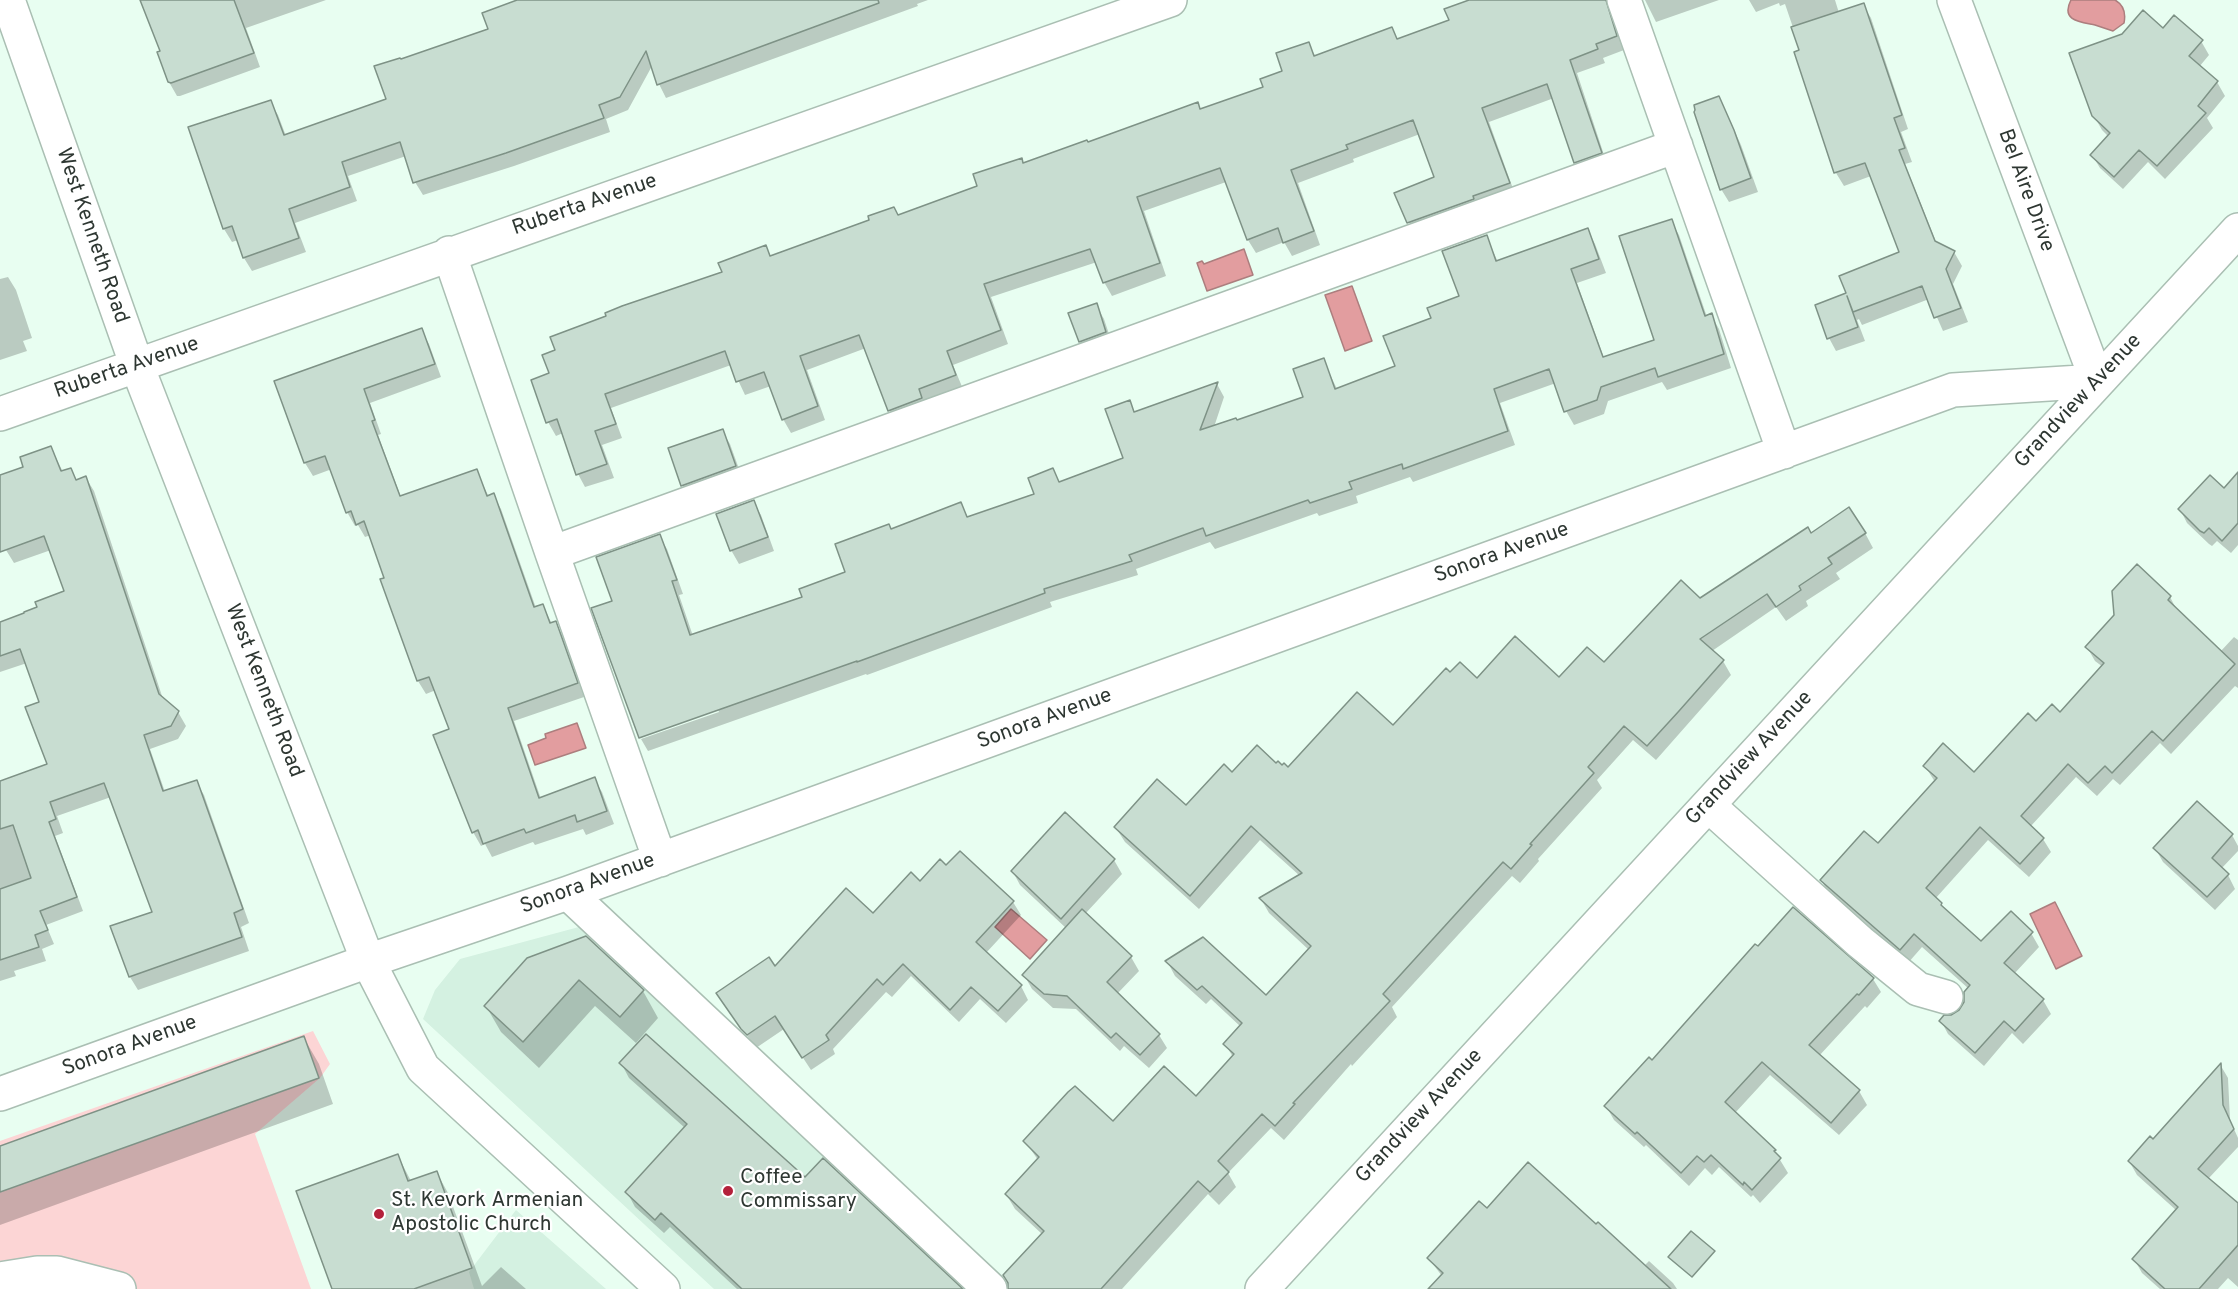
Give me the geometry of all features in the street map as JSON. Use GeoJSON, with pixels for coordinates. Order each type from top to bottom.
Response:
{"type":"FeatureCollection","features":[{"type":"Feature","properties":{"kind":"street","name":"West Kenneth Road"},"geometry":{"type":"LineString","coordinates":[[8,0],[137,366],[368,961],[423,1068],[663,1289]]}},
{"type":"Feature","properties":{"kind":"street","name":"Ruberta Avenue"},"geometry":{"type":"LineString","coordinates":[[0,414],[1170,0]]}},
{"type":"Feature","properties":{"kind":"street"},"geometry":{"type":"LineString","coordinates":[[1624,0],[1784,452]]}},
{"type":"Feature","properties":{"kind":"street","name":"Bel Aire Drive"},"geometry":{"type":"LineString","coordinates":[[1954,0],[2097,381]]}},
{"type":"Feature","properties":{"kind":"street"},"geometry":{"type":"LineString","coordinates":[[552,553],[1676,146]]}},
{"type":"Feature","properties":{"kind":"street","name":"Grandview Avenue"},"geometry":{"type":"LineString","coordinates":[[1262,1289],[2238,230]]}},
{"type":"Feature","properties":{"kind":"street"},"geometry":{"type":"LineString","coordinates":[[450,253],[660,860]]}},
{"type":"Feature","properties":{"kind":"street","name":"Sonora Avenue"},"geometry":{"type":"LineString","coordinates":[[0,1094],[368,961],[660,860],[1953,390],[2097,381]]}},
{"type":"Feature","properties":{"kind":"street"},"geometry":{"type":"LineString","coordinates":[[1708,805],[1860,942],[1918,989],[1946,997]]}},
{"type":"Feature","properties":{"kind":"street"},"geometry":{"type":"LineString","coordinates":[[568,893],[990,1289]]}},
{"type":"Feature","properties":{"kind":"street"},"geometry":{"type":"LineString","coordinates":[[0,1279],[37,1273],[57,1273],[119,1289]]}},
{"type":"Feature","properties":{"kind":"shaded area"},"geometry":{"type":"Polygon","coordinates":[[[2071,0],[2115,0],[2124,10],[2124,23],[2113,31],[2078,21],[2068,12],[2071,0]]]}},
{"type":"Feature","properties":{"kind":"shaded area"},"geometry":{"type":"Polygon","coordinates":[[[1244,249],[1253,275],[1207,291],[1197,263],[1202,261],[1204,264],[1244,249]]]}},
{"type":"Feature","properties":{"kind":"shaded area"},"geometry":{"type":"Polygon","coordinates":[[[1352,286],[1372,341],[1345,351],[1325,295],[1352,286]]]}},
{"type":"Feature","properties":{"kind":"shaded area"},"geometry":{"type":"Polygon","coordinates":[[[577,723],[586,748],[535,765],[528,745],[546,738],[545,734],[577,723]]]}},
{"type":"Feature","properties":{"kind":"shaded area"},"geometry":{"type":"Polygon","coordinates":[[[2055,902],[2082,956],[2056,969],[2030,914],[2055,902]]]}},
{"type":"Feature","properties":{"kind":"shaded area"},"geometry":{"type":"Polygon","coordinates":[[[1011,909],[1047,940],[1030,959],[995,927],[1011,909]]]}},
{"type":"Feature","properties":{"kind":"shaded area"},"geometry":{"type":"Polygon","coordinates":[[[590,924],[978,1289],[714,1289],[423,1019],[435,990],[460,959],[590,924]]]}},
{"type":"Feature","properties":{"kind":"shaded area"},"geometry":{"type":"Polygon","coordinates":[[[313,1031],[330,1064],[320,1078],[255,1134],[311,1289],[0,1289],[0,1141],[313,1031]]]}},
{"type":"Feature","properties":{"kind":"shaded area"},"geometry":{"type":"Polygon","coordinates":[[[516,1210],[606,1289],[474,1289],[469,1272],[516,1210]]]}},
{"type":"Feature","properties":{"kind":"building"},"geometry":{"type":"Polygon","coordinates":[[[140,0],[234,0],[254,53],[171,83],[168,82],[157,52],[160,51],[140,0]]]}},
{"type":"Feature","properties":{"kind":"building"},"geometry":{"type":"Polygon","coordinates":[[[517,0],[878,0],[879,3],[657,85],[646,51],[620,97],[599,105],[604,118],[413,183],[400,142],[342,162],[350,187],[289,209],[299,238],[243,258],[232,226],[223,229],[188,127],[271,100],[284,135],[386,99],[374,66],[488,29],[482,13],[517,0]]]}},
{"type":"Feature","properties":{"kind":"building"},"geometry":{"type":"Polygon","coordinates":[[[1469,0],[1606,0],[1617,36],[1596,44],[1598,49],[1570,60],[1602,153],[1574,163],[1547,84],[1482,108],[1510,183],[1473,196],[1474,199],[1407,223],[1394,193],[1434,177],[1413,120],[1346,145],[1348,149],[1291,170],[1314,231],[1283,243],[1278,228],[1247,240],[1220,168],[1137,197],[1160,263],[1103,283],[1090,249],[984,284],[1001,330],[947,351],[956,375],[919,389],[922,398],[888,411],[859,335],[800,356],[818,406],[782,420],[764,372],[736,382],[725,351],[605,394],[616,424],[595,431],[607,464],[576,475],[557,419],[546,423],[531,380],[549,373],[542,355],[555,350],[550,337],[606,316],[605,313],[622,306],[722,272],[718,263],[766,245],[770,256],[869,220],[868,216],[894,207],[898,215],[977,186],[973,174],[1022,158],[1023,163],[1198,102],[1200,109],[1263,87],[1260,79],[1282,71],[1276,53],[1309,42],[1314,56],[1392,27],[1397,39],[1449,20],[1444,9],[1469,0]]]}},
{"type":"Feature","properties":{"kind":"building"},"geometry":{"type":"Polygon","coordinates":[[[1864,3],[1902,115],[1894,118],[1905,148],[1899,150],[1935,241],[1955,251],[1946,269],[1961,308],[1934,318],[1922,286],[1853,312],[1847,296],[1858,327],[1827,339],[1815,305],[1846,293],[1839,276],[1899,252],[1865,163],[1834,173],[1794,52],[1799,50],[1791,27],[1864,3]]]}},
{"type":"Feature","properties":{"kind":"building"},"geometry":{"type":"Polygon","coordinates":[[[2143,10],[2163,28],[2174,15],[2203,40],[2189,56],[2218,81],[2198,106],[2206,113],[2157,166],[2139,150],[2114,177],[2090,155],[2110,133],[2092,116],[2069,53],[2122,34],[2143,10]]]}},
{"type":"Feature","properties":{"kind":"building"},"geometry":{"type":"Polygon","coordinates":[[[1719,96],[1751,178],[1720,190],[1694,112],[1694,105],[1719,96]]]}},
{"type":"Feature","properties":{"kind":"building"},"geometry":{"type":"Polygon","coordinates":[[[1672,219],[1705,316],[1712,313],[1724,354],[1658,377],[1655,368],[1601,387],[1597,400],[1564,412],[1549,369],[1494,389],[1508,431],[1403,469],[1402,464],[1349,482],[1352,489],[1310,503],[1308,500],[1206,536],[1203,528],[1129,555],[1132,561],[1044,589],[1045,593],[639,738],[591,608],[612,601],[596,557],[660,534],[677,580],[672,581],[690,635],[802,597],[799,589],[845,572],[835,544],[889,524],[891,529],[961,502],[967,517],[1034,494],[1028,478],[1053,468],[1059,482],[1123,458],[1105,409],[1130,400],[1134,412],[1218,382],[1200,430],[1303,397],[1293,369],[1324,358],[1335,389],[1395,366],[1383,336],[1431,318],[1427,308],[1459,296],[1442,251],[1487,235],[1496,261],[1588,228],[1599,259],[1571,269],[1603,357],[1654,340],[1619,236],[1672,219]]]}},
{"type":"Feature","properties":{"kind":"building"},"geometry":{"type":"Polygon","coordinates":[[[1097,303],[1106,332],[1079,342],[1068,313],[1097,303]]]}},
{"type":"Feature","properties":{"kind":"building"},"geometry":{"type":"Polygon","coordinates":[[[422,328],[435,364],[364,389],[375,420],[372,421],[400,496],[477,469],[487,496],[494,493],[534,607],[543,604],[550,623],[556,621],[578,683],[508,708],[539,798],[595,777],[607,811],[577,822],[575,815],[526,833],[524,829],[483,844],[478,830],[472,833],[433,735],[449,729],[429,677],[417,681],[380,579],[384,578],[364,521],[356,525],[351,511],[346,513],[325,456],[304,463],[274,381],[422,328]]]}},
{"type":"Feature","properties":{"kind":"building"},"geometry":{"type":"Polygon","coordinates":[[[723,429],[736,466],[681,486],[668,448],[723,429]]]}},
{"type":"Feature","properties":{"kind":"building"},"geometry":{"type":"Polygon","coordinates":[[[51,446],[61,471],[71,468],[76,480],[86,476],[159,694],[179,711],[171,726],[144,735],[163,791],[197,780],[243,909],[234,913],[242,937],[129,977],[110,926],[152,912],[104,783],[50,802],[56,819],[49,822],[77,897],[40,911],[48,930],[35,935],[39,947],[0,960],[0,889],[31,878],[13,825],[0,829],[0,781],[47,764],[25,707],[39,702],[20,649],[0,656],[0,622],[37,607],[35,602],[64,591],[44,536],[0,552],[0,475],[23,467],[20,457],[51,446]]]}},
{"type":"Feature","properties":{"kind":"building"},"geometry":{"type":"Polygon","coordinates":[[[2238,472],[2238,523],[2222,541],[2209,528],[2204,533],[2200,531],[2178,509],[2210,475],[2224,488],[2238,472]]]}},
{"type":"Feature","properties":{"kind":"building"},"geometry":{"type":"Polygon","coordinates":[[[754,500],[768,537],[730,551],[716,514],[754,500]]]}},
{"type":"Feature","properties":{"kind":"building"},"geometry":{"type":"Polygon","coordinates":[[[1849,507],[1866,533],[1828,558],[1832,564],[1799,586],[1801,590],[1776,607],[1767,594],[1700,639],[1724,660],[1679,711],[1647,746],[1624,726],[1588,767],[1594,773],[1530,844],[1532,845],[1511,869],[1503,862],[1383,994],[1390,1001],[1293,1103],[1295,1104],[1275,1126],[1262,1114],[1218,1161],[1229,1172],[1210,1192],[1198,1181],[1101,1289],[1008,1289],[1008,1283],[1003,1275],[1044,1231],[1005,1194],[1039,1157],[1023,1141],[1068,1092],[1075,1086],[1113,1121],[1164,1066],[1196,1096],[1234,1054],[1223,1044],[1242,1023],[1202,986],[1197,990],[1165,961],[1203,937],[1266,995],[1311,946],[1259,898],[1302,873],[1251,826],[1190,896],[1114,827],[1157,779],[1186,805],[1224,764],[1232,772],[1257,745],[1276,763],[1278,761],[1282,765],[1284,763],[1288,767],[1357,692],[1393,725],[1446,668],[1450,672],[1460,662],[1477,678],[1515,636],[1559,677],[1587,647],[1604,662],[1681,580],[1700,598],[1808,527],[1811,533],[1849,507]]]}},
{"type":"Feature","properties":{"kind":"building"},"geometry":{"type":"Polygon","coordinates":[[[2137,564],[2171,596],[2168,600],[2235,664],[2163,741],[2152,731],[2112,773],[2105,766],[2088,783],[2068,764],[2021,816],[2044,838],[2020,864],[1980,827],[1926,888],[1942,903],[1941,905],[1981,941],[2011,911],[2033,932],[2004,963],[2044,999],[2015,1031],[2004,1021],[1975,1053],[1939,1021],[1944,1015],[1951,1015],[1959,1010],[1964,1002],[1964,992],[1970,985],[1914,934],[1900,950],[1820,880],[1864,831],[1878,843],[1937,778],[1923,766],[1943,743],[1974,772],[2028,713],[2036,721],[2052,704],[2060,712],[2104,663],[2085,647],[2114,615],[2112,591],[2137,564]]]}},
{"type":"Feature","properties":{"kind":"building"},"geometry":{"type":"Polygon","coordinates":[[[2197,801],[2233,834],[2212,858],[2229,874],[2207,897],[2153,848],[2197,801]]]}},
{"type":"Feature","properties":{"kind":"building"},"geometry":{"type":"Polygon","coordinates":[[[1065,812],[1115,859],[1061,919],[1011,871],[1065,812]]]}},
{"type":"Feature","properties":{"kind":"building"},"geometry":{"type":"Polygon","coordinates":[[[960,851],[1014,901],[976,942],[1022,985],[998,1011],[971,987],[950,1010],[903,964],[883,985],[877,979],[826,1035],[829,1040],[802,1058],[775,1016],[747,1035],[716,993],[769,957],[775,966],[846,888],[873,913],[911,872],[920,881],[940,859],[946,865],[960,851]]]}},
{"type":"Feature","properties":{"kind":"building"},"geometry":{"type":"Polygon","coordinates":[[[1793,907],[1874,978],[1809,1045],[1860,1090],[1831,1123],[1762,1062],[1725,1102],[1776,1150],[1774,1151],[1781,1158],[1752,1190],[1744,1182],[1743,1185],[1711,1155],[1704,1162],[1697,1156],[1681,1173],[1637,1132],[1635,1134],[1604,1106],[1649,1057],[1652,1060],[1755,944],[1758,946],[1793,907]]]}},
{"type":"Feature","properties":{"kind":"building"},"geometry":{"type":"Polygon","coordinates":[[[1082,909],[1132,956],[1107,982],[1160,1034],[1140,1055],[1116,1033],[1111,1038],[1067,996],[1044,994],[1022,975],[1082,909]]]}},
{"type":"Feature","properties":{"kind":"building"},"geometry":{"type":"Polygon","coordinates":[[[586,936],[644,990],[620,1017],[579,980],[523,1042],[484,1006],[527,958],[586,936]]]}},
{"type":"Feature","properties":{"kind":"building"},"geometry":{"type":"Polygon","coordinates":[[[646,1034],[805,1177],[823,1158],[963,1289],[742,1289],[661,1213],[655,1220],[625,1192],[687,1124],[619,1063],[646,1034]]]}},
{"type":"Feature","properties":{"kind":"building"},"geometry":{"type":"Polygon","coordinates":[[[304,1036],[319,1078],[0,1192],[0,1146],[304,1036]]]}},
{"type":"Feature","properties":{"kind":"building"},"geometry":{"type":"Polygon","coordinates":[[[2221,1063],[2223,1105],[2234,1129],[2198,1169],[2238,1203],[2238,1245],[2199,1289],[2165,1289],[2132,1259],[2178,1207],[2128,1161],[2150,1136],[2153,1139],[2221,1063]]]}},
{"type":"Feature","properties":{"kind":"building","name":"St. Kevork Armenian Apostolic Church"},"geometry":{"type":"Polygon","coordinates":[[[398,1154],[408,1181],[437,1171],[472,1268],[414,1289],[332,1289],[296,1191],[398,1154]]]}},
{"type":"Feature","properties":{"kind":"building"},"geometry":{"type":"Polygon","coordinates":[[[1528,1162],[1671,1289],[1428,1289],[1443,1273],[1427,1258],[1479,1201],[1487,1208],[1528,1162]]]}},
{"type":"Feature","properties":{"kind":"building"},"geometry":{"type":"Polygon","coordinates":[[[1691,1231],[1715,1251],[1692,1277],[1668,1257],[1691,1231]]]}},
{"type":"Feature","properties":{"kind":"place","name":"Coffee Commissary"},"geometry":{"type":"Point","coordinates":[728,1191]}},
{"type":"Feature","properties":{"kind":"place","name":"St. Kevork Armenian Apostolic Church"},"geometry":{"type":"Point","coordinates":[379,1214]}}]}
